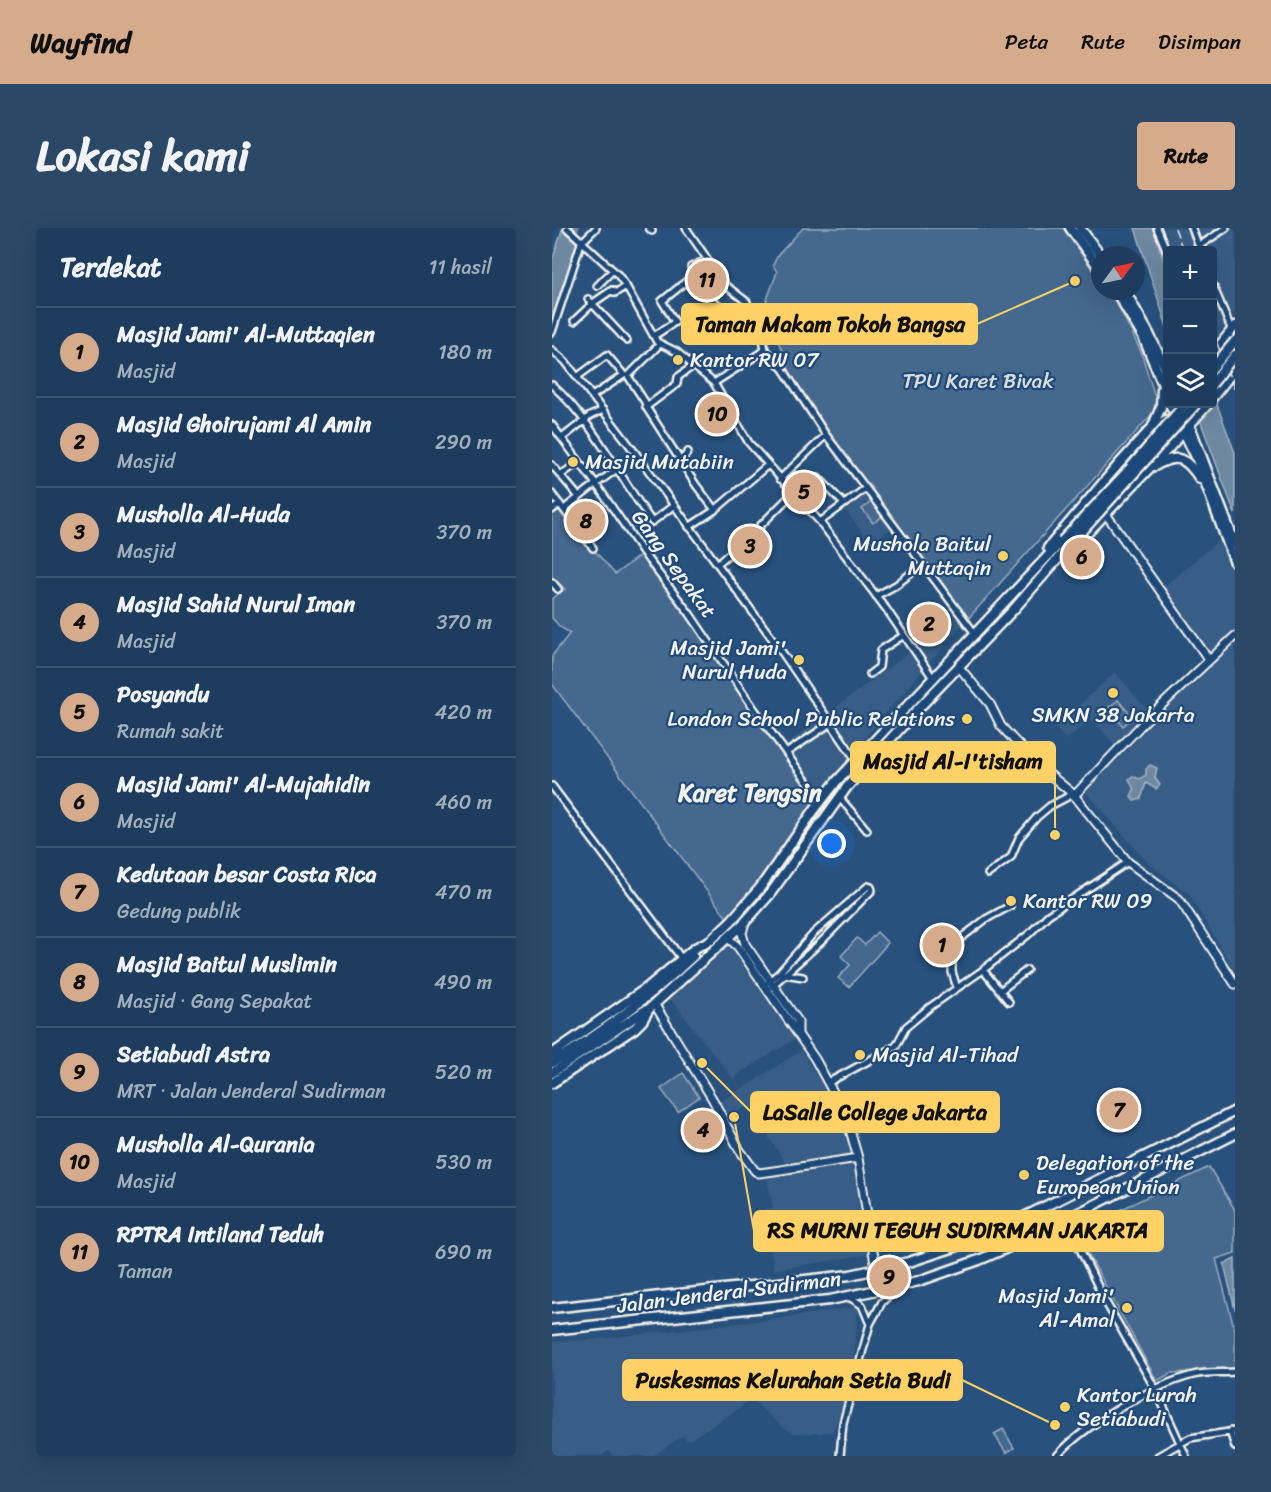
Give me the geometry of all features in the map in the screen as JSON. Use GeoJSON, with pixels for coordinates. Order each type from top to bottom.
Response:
{"type":"FeatureCollection","features":[{"type":"Feature","properties":{"kind":"main road"},"geometry":{"type":"LineString","coordinates":[[1070,228],[1091,252]]}},
{"type":"Feature","properties":{"kind":"main road"},"geometry":{"type":"LineString","coordinates":[[1080,228],[1091,248]]}},
{"type":"Feature","properties":{"kind":"main road"},"geometry":{"type":"LineString","coordinates":[[1121,300],[1143,337],[1162,385],[1162,402],[1150,430]]}},
{"type":"Feature","properties":{"kind":"main road"},"geometry":{"type":"LineString","coordinates":[[1130,300],[1163,365]]}},
{"type":"Feature","properties":{"kind":"main road"},"geometry":{"type":"LineString","coordinates":[[1217,363],[1235,341],[1233,329]]}},
{"type":"Feature","properties":{"kind":"main road"},"geometry":{"type":"LineString","coordinates":[[1214,354],[1233,329]]}},
{"type":"Feature","properties":{"kind":"main road"},"geometry":{"type":"LineString","coordinates":[[1217,385],[1235,355]]}},
{"type":"Feature","properties":{"kind":"main road"},"geometry":{"type":"LineString","coordinates":[[1217,385],[1235,369]]}},
{"type":"Feature","properties":{"kind":"main road"},"geometry":{"type":"LineString","coordinates":[[1157,416],[1166,408]]}},
{"type":"Feature","properties":{"kind":"main road"},"geometry":{"type":"LineString","coordinates":[[1173,408],[1178,419]]}},
{"type":"Feature","properties":{"kind":"main road"},"geometry":{"type":"LineString","coordinates":[[552,1083],[635,1028],[652,1007],[745,922],[776,886],[839,797],[1045,574],[1065,544],[1179,408]]}},
{"type":"Feature","properties":{"kind":"main road"},"geometry":{"type":"LineString","coordinates":[[1183,408],[1235,544]]}},
{"type":"Feature","properties":{"kind":"main road"},"geometry":{"type":"LineString","coordinates":[[552,1072],[627,1019],[731,921],[760,888],[821,801],[856,760],[1021,585],[1065,544],[1192,408]]}},
{"type":"Feature","properties":{"kind":"main road"},"geometry":{"type":"LineString","coordinates":[[1045,574],[1057,565],[1106,514],[1204,408]]}},
{"type":"Feature","properties":{"kind":"main road"},"geometry":{"type":"LineString","coordinates":[[1021,585],[1029,572],[1150,430],[1166,420],[1178,419],[1189,424]]}},
{"type":"Feature","properties":{"kind":"main road"},"geometry":{"type":"LineString","coordinates":[[1189,424],[1196,456],[1235,563]]}},
{"type":"Feature","properties":{"kind":"main road"},"geometry":{"type":"LineString","coordinates":[[1119,464],[1129,461],[1156,435],[1164,438],[1166,451]]}},
{"type":"Feature","properties":{"kind":"main road"},"geometry":{"type":"LineString","coordinates":[[1166,451],[1174,445],[1180,445],[1196,456]]}},
{"type":"Feature","properties":{"kind":"main road"},"geometry":{"type":"LineString","coordinates":[[1143,475],[1167,460],[1179,459],[1192,466],[1209,492]]}},
{"type":"Feature","properties":{"kind":"main road"},"geometry":{"type":"LineString","coordinates":[[552,1054],[610,1015],[695,948],[711,939]]}},
{"type":"Feature","properties":{"kind":"main road"},"geometry":{"type":"LineString","coordinates":[[552,1063],[652,1007]]}},
{"type":"Feature","properties":{"kind":"main road","name":"Jalan Jenderal Sudirman"},"geometry":{"type":"LineString","coordinates":[[552,1308],[782,1284],[876,1270],[958,1246],[1004,1227],[1235,1111]]}},
{"type":"Feature","properties":{"kind":"main road","name":"Jalan Jenderal Sudirman"},"geometry":{"type":"LineString","coordinates":[[552,1330],[768,1308],[849,1297],[949,1272],[1066,1220],[1235,1134]]}},
{"type":"Feature","properties":{"kind":"street"},"geometry":{"type":"LineString","coordinates":[[567,228],[613,270],[626,286],[660,344],[677,352],[714,383],[748,443],[820,522],[876,596],[933,678]]}},
{"type":"Feature","properties":{"kind":"street"},"geometry":{"type":"LineString","coordinates":[[552,332],[582,240],[596,228]]}},
{"type":"Feature","properties":{"kind":"street"},"geometry":{"type":"LineString","coordinates":[[686,228],[723,282],[747,302]]}},
{"type":"Feature","properties":{"kind":"street"},"geometry":{"type":"LineString","coordinates":[[1158,228],[1164,246]]}},
{"type":"Feature","properties":{"kind":"street"},"geometry":{"type":"LineString","coordinates":[[1192,228],[1199,246]]}},
{"type":"Feature","properties":{"kind":"street"},"geometry":{"type":"LineString","coordinates":[[1203,246],[1226,228]]}},
{"type":"Feature","properties":{"kind":"street"},"geometry":{"type":"LineString","coordinates":[[706,260],[691,267],[693,276],[709,299],[729,313]]}},
{"type":"Feature","properties":{"kind":"street"},"geometry":{"type":"LineString","coordinates":[[597,286],[613,270]]}},
{"type":"Feature","properties":{"kind":"street"},"geometry":{"type":"LineString","coordinates":[[654,336],[675,322],[662,301],[693,276]]}},
{"type":"Feature","properties":{"kind":"street"},"geometry":{"type":"LineString","coordinates":[[709,299],[723,282]]}},
{"type":"Feature","properties":{"kind":"street"},"geometry":{"type":"LineString","coordinates":[[574,321],[590,301],[612,290],[615,293],[626,286]]}},
{"type":"Feature","properties":{"kind":"street"},"geometry":{"type":"LineString","coordinates":[[1217,294],[1233,329]]}},
{"type":"Feature","properties":{"kind":"street"},"geometry":{"type":"LineString","coordinates":[[590,301],[627,340]]}},
{"type":"Feature","properties":{"kind":"street"},"geometry":{"type":"LineString","coordinates":[[770,334],[763,338],[765,350],[783,369],[826,435],[976,635]]}},
{"type":"Feature","properties":{"kind":"street"},"geometry":{"type":"LineString","coordinates":[[660,344],[628,376],[681,461],[715,510]]}},
{"type":"Feature","properties":{"kind":"street"},"geometry":{"type":"LineString","coordinates":[[552,350],[565,361],[637,455],[783,654],[856,760]]}},
{"type":"Feature","properties":{"kind":"street"},"geometry":{"type":"LineString","coordinates":[[714,383],[765,350]]}},
{"type":"Feature","properties":{"kind":"street"},"geometry":{"type":"LineString","coordinates":[[577,377],[608,355],[624,375],[592,396]]}},
{"type":"Feature","properties":{"kind":"street"},"geometry":{"type":"LineString","coordinates":[[646,407],[678,384],[678,377],[693,366]]}},
{"type":"Feature","properties":{"kind":"street"},"geometry":{"type":"LineString","coordinates":[[552,385],[584,420],[652,522],[673,506]]}},
{"type":"Feature","properties":{"kind":"street"},"geometry":{"type":"LineString","coordinates":[[562,438],[584,420],[603,410]]}},
{"type":"Feature","properties":{"kind":"street","name":"Gang Sepakat"},"geometry":{"type":"LineString","coordinates":[[552,425],[713,646],[755,710],[821,801]]}},
{"type":"Feature","properties":{"kind":"street"},"geometry":{"type":"LineString","coordinates":[[780,478],[826,435]]}},
{"type":"Feature","properties":{"kind":"street"},"geometry":{"type":"LineString","coordinates":[[681,461],[688,452]]}},
{"type":"Feature","properties":{"kind":"street"},"geometry":{"type":"LineString","coordinates":[[552,510],[579,497],[637,455]]}},
{"type":"Feature","properties":{"kind":"street"},"geometry":{"type":"LineString","coordinates":[[561,475],[579,462]]}},
{"type":"Feature","properties":{"kind":"street"},"geometry":{"type":"LineString","coordinates":[[552,465],[579,497]]}},
{"type":"Feature","properties":{"kind":"street"},"geometry":{"type":"LineString","coordinates":[[689,527],[715,510],[768,465]]}},
{"type":"Feature","properties":{"kind":"street"},"geometry":{"type":"LineString","coordinates":[[818,477],[844,504]]}},
{"type":"Feature","properties":{"kind":"street"},"geometry":{"type":"LineString","coordinates":[[820,522],[866,488]]}},
{"type":"Feature","properties":{"kind":"street"},"geometry":{"type":"LineString","coordinates":[[717,564],[749,537],[794,492]]}},
{"type":"Feature","properties":{"kind":"street"},"geometry":{"type":"LineString","coordinates":[[552,494],[593,548]]}},
{"type":"Feature","properties":{"kind":"street"},"geometry":{"type":"LineString","coordinates":[[1106,514],[1209,660]]}},
{"type":"Feature","properties":{"kind":"street"},"geometry":{"type":"LineString","coordinates":[[876,596],[896,585],[923,564]]}},
{"type":"Feature","properties":{"kind":"street"},"geometry":{"type":"LineString","coordinates":[[552,582],[558,589]]}},
{"type":"Feature","properties":{"kind":"street"},"geometry":{"type":"LineString","coordinates":[[870,674],[879,667],[881,650],[904,635]]}},
{"type":"Feature","properties":{"kind":"street"},"geometry":{"type":"LineString","coordinates":[[988,874],[1011,857],[1019,838],[1036,817],[1050,806],[1073,795],[1147,719],[1235,636]]}},
{"type":"Feature","properties":{"kind":"street"},"geometry":{"type":"LineString","coordinates":[[959,667],[990,704],[1001,726],[1038,765],[1073,795],[1126,859],[1179,899],[1235,984]]}},
{"type":"Feature","properties":{"kind":"street"},"geometry":{"type":"LineString","coordinates":[[786,753],[831,723]]}},
{"type":"Feature","properties":{"kind":"street"},"geometry":{"type":"LineString","coordinates":[[552,786],[682,959]]}},
{"type":"Feature","properties":{"kind":"street"},"geometry":{"type":"LineString","coordinates":[[839,797],[867,830]]}},
{"type":"Feature","properties":{"kind":"street"},"geometry":{"type":"LineString","coordinates":[[829,1082],[896,1046],[906,1027],[1029,934],[1048,915],[1126,859]]}},
{"type":"Feature","properties":{"kind":"street"},"geometry":{"type":"LineString","coordinates":[[768,985],[783,974],[822,940],[860,896],[814,933],[783,974]]}},
{"type":"Feature","properties":{"kind":"street"},"geometry":{"type":"LineString","coordinates":[[957,988],[952,972],[952,945],[986,918],[1010,906]]}},
{"type":"Feature","properties":{"kind":"street"},"geometry":{"type":"LineString","coordinates":[[745,922],[742,933],[745,944],[829,1082],[846,1116],[858,1158],[876,1270]]}},
{"type":"Feature","properties":{"kind":"street"},"geometry":{"type":"LineString","coordinates":[[814,933],[822,940]]}},
{"type":"Feature","properties":{"kind":"street"},"geometry":{"type":"LineString","coordinates":[[728,938],[768,985]]}},
{"type":"Feature","properties":{"kind":"street"},"geometry":{"type":"LineString","coordinates":[[803,947],[808,952]]}},
{"type":"Feature","properties":{"kind":"street"},"geometry":{"type":"LineString","coordinates":[[983,970],[1009,1002]]}},
{"type":"Feature","properties":{"kind":"street"},"geometry":{"type":"LineString","coordinates":[[1000,991],[1027,970]]}},
{"type":"Feature","properties":{"kind":"street"},"geometry":{"type":"LineString","coordinates":[[783,974],[803,977]]}},
{"type":"Feature","properties":{"kind":"street"},"geometry":{"type":"LineString","coordinates":[[652,1007],[713,1100],[739,1149],[755,1171],[759,1173],[858,1158]]}},
{"type":"Feature","properties":{"kind":"street"},"geometry":{"type":"LineString","coordinates":[[1066,1220],[1104,1299],[1156,1390],[1186,1456]]}},
{"type":"Feature","properties":{"kind":"street"},"geometry":{"type":"LineString","coordinates":[[840,1456],[843,1423],[870,1324],[882,1302],[899,1286]]}},
{"type":"Feature","properties":{"kind":"street"},"geometry":{"type":"LineString","coordinates":[[849,1297],[862,1305],[870,1324]]}},
{"type":"Feature","properties":{"kind":"street"},"geometry":{"type":"LineString","coordinates":[[1057,1456],[1106,1416],[1156,1390],[1192,1375],[1235,1372]]}},
{"type":"Feature","properties":{"kind":"street"},"geometry":{"type":"LineString","coordinates":[[1158,1456],[1180,1442],[1208,1434],[1233,1431],[1235,1447]]}},
{"type":"Feature","properties":{"kind":"shaded area"},"geometry":{"type":"Polygon","coordinates":[[[1135,228],[1153,228],[1163,259],[1163,315],[1145,259],[1145,246],[1141,246],[1135,228]]]}},
{"type":"Feature","properties":{"kind":"shaded area"},"geometry":{"type":"Polygon","coordinates":[[[1165,228],[1235,228],[1235,311],[1220,331],[1235,372],[1235,383],[1223,389],[1217,373],[1217,246],[1171,246],[1165,228]]]}},
{"type":"Feature","properties":{"kind":"shaded area"},"geometry":{"type":"Polygon","coordinates":[[[562,230],[578,244],[552,327],[552,261],[562,230]]]}},
{"type":"Feature","properties":{"kind":"shaded area"},"geometry":{"type":"Polygon","coordinates":[[[1217,405],[1235,453],[1235,514],[1195,408],[1217,408],[1217,405]]]}},
{"type":"Feature","properties":{"kind":"shaded area"},"geometry":{"type":"Polygon","coordinates":[[[867,489],[893,527],[870,544],[843,506],[867,489]]]}},
{"type":"Feature","properties":{"kind":"shaded area"},"geometry":{"type":"Polygon","coordinates":[[[1219,540],[1235,574],[1235,972],[1189,894],[1147,862],[1086,792],[1215,658],[1162,588],[1219,540]]]}},
{"type":"Feature","properties":{"kind":"shaded area"},"geometry":{"type":"Polygon","coordinates":[[[958,616],[963,624],[868,734],[824,803],[784,746],[958,616]]]}},
{"type":"Feature","properties":{"kind":"shaded area","name":"SMKN 38 Jakarta"},"geometry":{"type":"Polygon","coordinates":[[[1115,672],[1150,713],[1117,747],[1091,719],[1066,740],[1055,727],[1115,672]]]}},
{"type":"Feature","properties":{"kind":"shaded area"},"geometry":{"type":"Polygon","coordinates":[[[1150,765],[1157,768],[1155,778],[1160,785],[1156,789],[1146,783],[1141,799],[1134,801],[1131,796],[1134,790],[1129,779],[1133,776],[1139,779],[1146,775],[1146,769],[1150,765]]]}},
{"type":"Feature","properties":{"kind":"shaded area"},"geometry":{"type":"Polygon","coordinates":[[[729,944],[797,1038],[737,1075],[734,1080],[668,996],[729,944]]]}},
{"type":"Feature","properties":{"kind":"shaded area"},"geometry":{"type":"Polygon","coordinates":[[[801,1051],[834,1102],[848,1133],[869,1254],[774,1270],[765,1209],[773,1208],[765,1169],[786,1165],[749,1105],[730,1116],[720,1102],[801,1051]]]}},
{"type":"Feature","properties":{"kind":"shaded area"},"geometry":{"type":"Polygon","coordinates":[[[1235,1259],[1235,1310],[1224,1264],[1235,1259]]]}},
{"type":"Feature","properties":{"kind":"shaded area"},"geometry":{"type":"Polygon","coordinates":[[[858,1307],[853,1377],[833,1432],[793,1433],[782,1427],[750,1398],[740,1408],[688,1441],[683,1436],[653,1456],[613,1456],[609,1451],[601,1456],[552,1456],[552,1342],[776,1319],[858,1307]]]}},
{"type":"Feature","properties":{"kind":"green space","name":"TPU Karet Bivak"},"geometry":{"type":"Polygon","coordinates":[[[803,228],[1063,228],[1091,267],[1091,300],[1114,300],[1119,307],[1141,352],[1156,400],[1153,413],[966,621],[827,431],[792,378],[765,305],[777,272],[773,265],[778,255],[803,228]]]}},
{"type":"Feature","properties":{"kind":"green space"},"geometry":{"type":"Polygon","coordinates":[[[873,501],[883,516],[873,523],[862,509],[873,501]]]}},
{"type":"Feature","properties":{"kind":"green space"},"geometry":{"type":"Polygon","coordinates":[[[559,510],[615,574],[647,550],[824,803],[756,894],[727,918],[552,684],[552,656],[570,633],[552,618],[552,599],[565,589],[552,577],[552,513],[559,510]]]}},
{"type":"Feature","properties":{"kind":"green space"},"geometry":{"type":"Polygon","coordinates":[[[1118,700],[1133,718],[1123,726],[1108,708],[1118,700]]]}},
{"type":"Feature","properties":{"kind":"green space"},"geometry":{"type":"Polygon","coordinates":[[[877,932],[888,943],[849,987],[838,978],[850,965],[841,956],[857,938],[865,945],[877,932]]]}},
{"type":"Feature","properties":{"kind":"green space"},"geometry":{"type":"Polygon","coordinates":[[[683,1073],[699,1097],[678,1112],[661,1089],[683,1073]]]}},
{"type":"Feature","properties":{"kind":"green space"},"geometry":{"type":"Polygon","coordinates":[[[1209,1167],[1235,1210],[1235,1253],[1216,1259],[1235,1331],[1235,1370],[1171,1373],[1157,1381],[1076,1231],[1209,1167]]]}},
{"type":"Feature","properties":{"kind":"green space"},"geometry":{"type":"Polygon","coordinates":[[[1003,1429],[1014,1448],[1006,1453],[994,1434],[1003,1429]]]}},
{"type":"Feature","properties":{"kind":"waterway"},"geometry":{"type":"LineString","coordinates":[[566,251],[574,228]]}},
{"type":"Feature","properties":{"kind":"railway"},"geometry":{"type":"LineString","coordinates":[[1175,228],[1182,246]]}},
{"type":"Feature","properties":{"kind":"railway"},"geometry":{"type":"LineString","coordinates":[[1217,343],[1235,391]]}},
{"type":"Feature","properties":{"kind":"place","name":"RPTRA Intiland Teduh"},"geometry":{"type":"Point","coordinates":[707,280]}},
{"type":"Feature","properties":{"kind":"place","name":"Taman Makam Tokoh Bangsa"},"geometry":{"type":"Point","coordinates":[1075,281]}},
{"type":"Feature","properties":{"kind":"place","name":"Kantor RW 07"},"geometry":{"type":"Point","coordinates":[678,360]}},
{"type":"Feature","properties":{"kind":"place","name":"Musholla Al-Qurania"},"geometry":{"type":"Point","coordinates":[717,414]}},
{"type":"Feature","properties":{"kind":"place","name":"Masjid Mutabiin"},"geometry":{"type":"Point","coordinates":[573,462]}},
{"type":"Feature","properties":{"kind":"place","name":"Posyandu"},"geometry":{"type":"Point","coordinates":[804,492]}},
{"type":"Feature","properties":{"kind":"place","name":"Masjid Baitul Muslimin"},"geometry":{"type":"Point","coordinates":[586,521]}},
{"type":"Feature","properties":{"kind":"place","name":"Musholla Al-Huda"},"geometry":{"type":"Point","coordinates":[750,546]}},
{"type":"Feature","properties":{"kind":"place","name":"Mushola Baitul Muttaqin"},"geometry":{"type":"Point","coordinates":[1003,556]}},
{"type":"Feature","properties":{"kind":"place","name":"Masjid Jami' Al-Mujahidin"},"geometry":{"type":"Point","coordinates":[1082,557]}},
{"type":"Feature","properties":{"kind":"place","name":"Masjid Ghoirujami Al Amin"},"geometry":{"type":"Point","coordinates":[929,624]}},
{"type":"Feature","properties":{"kind":"place","name":"Masjid Jami' Nurul Huda"},"geometry":{"type":"Point","coordinates":[799,660]}},
{"type":"Feature","properties":{"kind":"place","name":"SMKN 38 Jakarta"},"geometry":{"type":"Point","coordinates":[1113,693]}},
{"type":"Feature","properties":{"kind":"place","name":"London School Public Relations"},"geometry":{"type":"Point","coordinates":[967,719]}},
{"type":"Feature","properties":{"kind":"place","name":"Masjid Al-I'tisham"},"geometry":{"type":"Point","coordinates":[1055,835]}},
{"type":"Feature","properties":{"kind":"place","name":"Kantor RW 09"},"geometry":{"type":"Point","coordinates":[1011,901]}},
{"type":"Feature","properties":{"kind":"place","name":"Masjid Jami' Al-Muttaqien"},"geometry":{"type":"Point","coordinates":[942,945]}},
{"type":"Feature","properties":{"kind":"place","name":"Masjid Al-Tihad"},"geometry":{"type":"Point","coordinates":[860,1055]}},
{"type":"Feature","properties":{"kind":"place","name":"LaSalle College Jakarta"},"geometry":{"type":"Point","coordinates":[702,1063]}},
{"type":"Feature","properties":{"kind":"place","name":"Kedutaan besar Costa Rica"},"geometry":{"type":"Point","coordinates":[1119,1110]}},
{"type":"Feature","properties":{"kind":"place","name":"RS MURNI TEGUH SUDIRMAN JAKARTA"},"geometry":{"type":"Point","coordinates":[734,1117]}},
{"type":"Feature","properties":{"kind":"place","name":"Masjid Sahid Nurul Iman"},"geometry":{"type":"Point","coordinates":[703,1130]}},
{"type":"Feature","properties":{"kind":"place","name":"Delegation of the European Union"},"geometry":{"type":"Point","coordinates":[1024,1175]}},
{"type":"Feature","properties":{"kind":"place","name":"Setiabudi Astra"},"geometry":{"type":"Point","coordinates":[889,1277]}},
{"type":"Feature","properties":{"kind":"place","name":"Masjid Jami' Al-Amal"},"geometry":{"type":"Point","coordinates":[1127,1308]}},
{"type":"Feature","properties":{"kind":"place","name":"Kantor Lurah Setiabudi"},"geometry":{"type":"Point","coordinates":[1065,1407]}},
{"type":"Feature","properties":{"kind":"place","name":"Puskesmas Kelurahan Setia Budi"},"geometry":{"type":"Point","coordinates":[1055,1425]}},
{"type":"Feature","properties":{"kind":"district","name":"Karet Tengsin"},"geometry":{"type":"Point","coordinates":[750,793]}}]}
